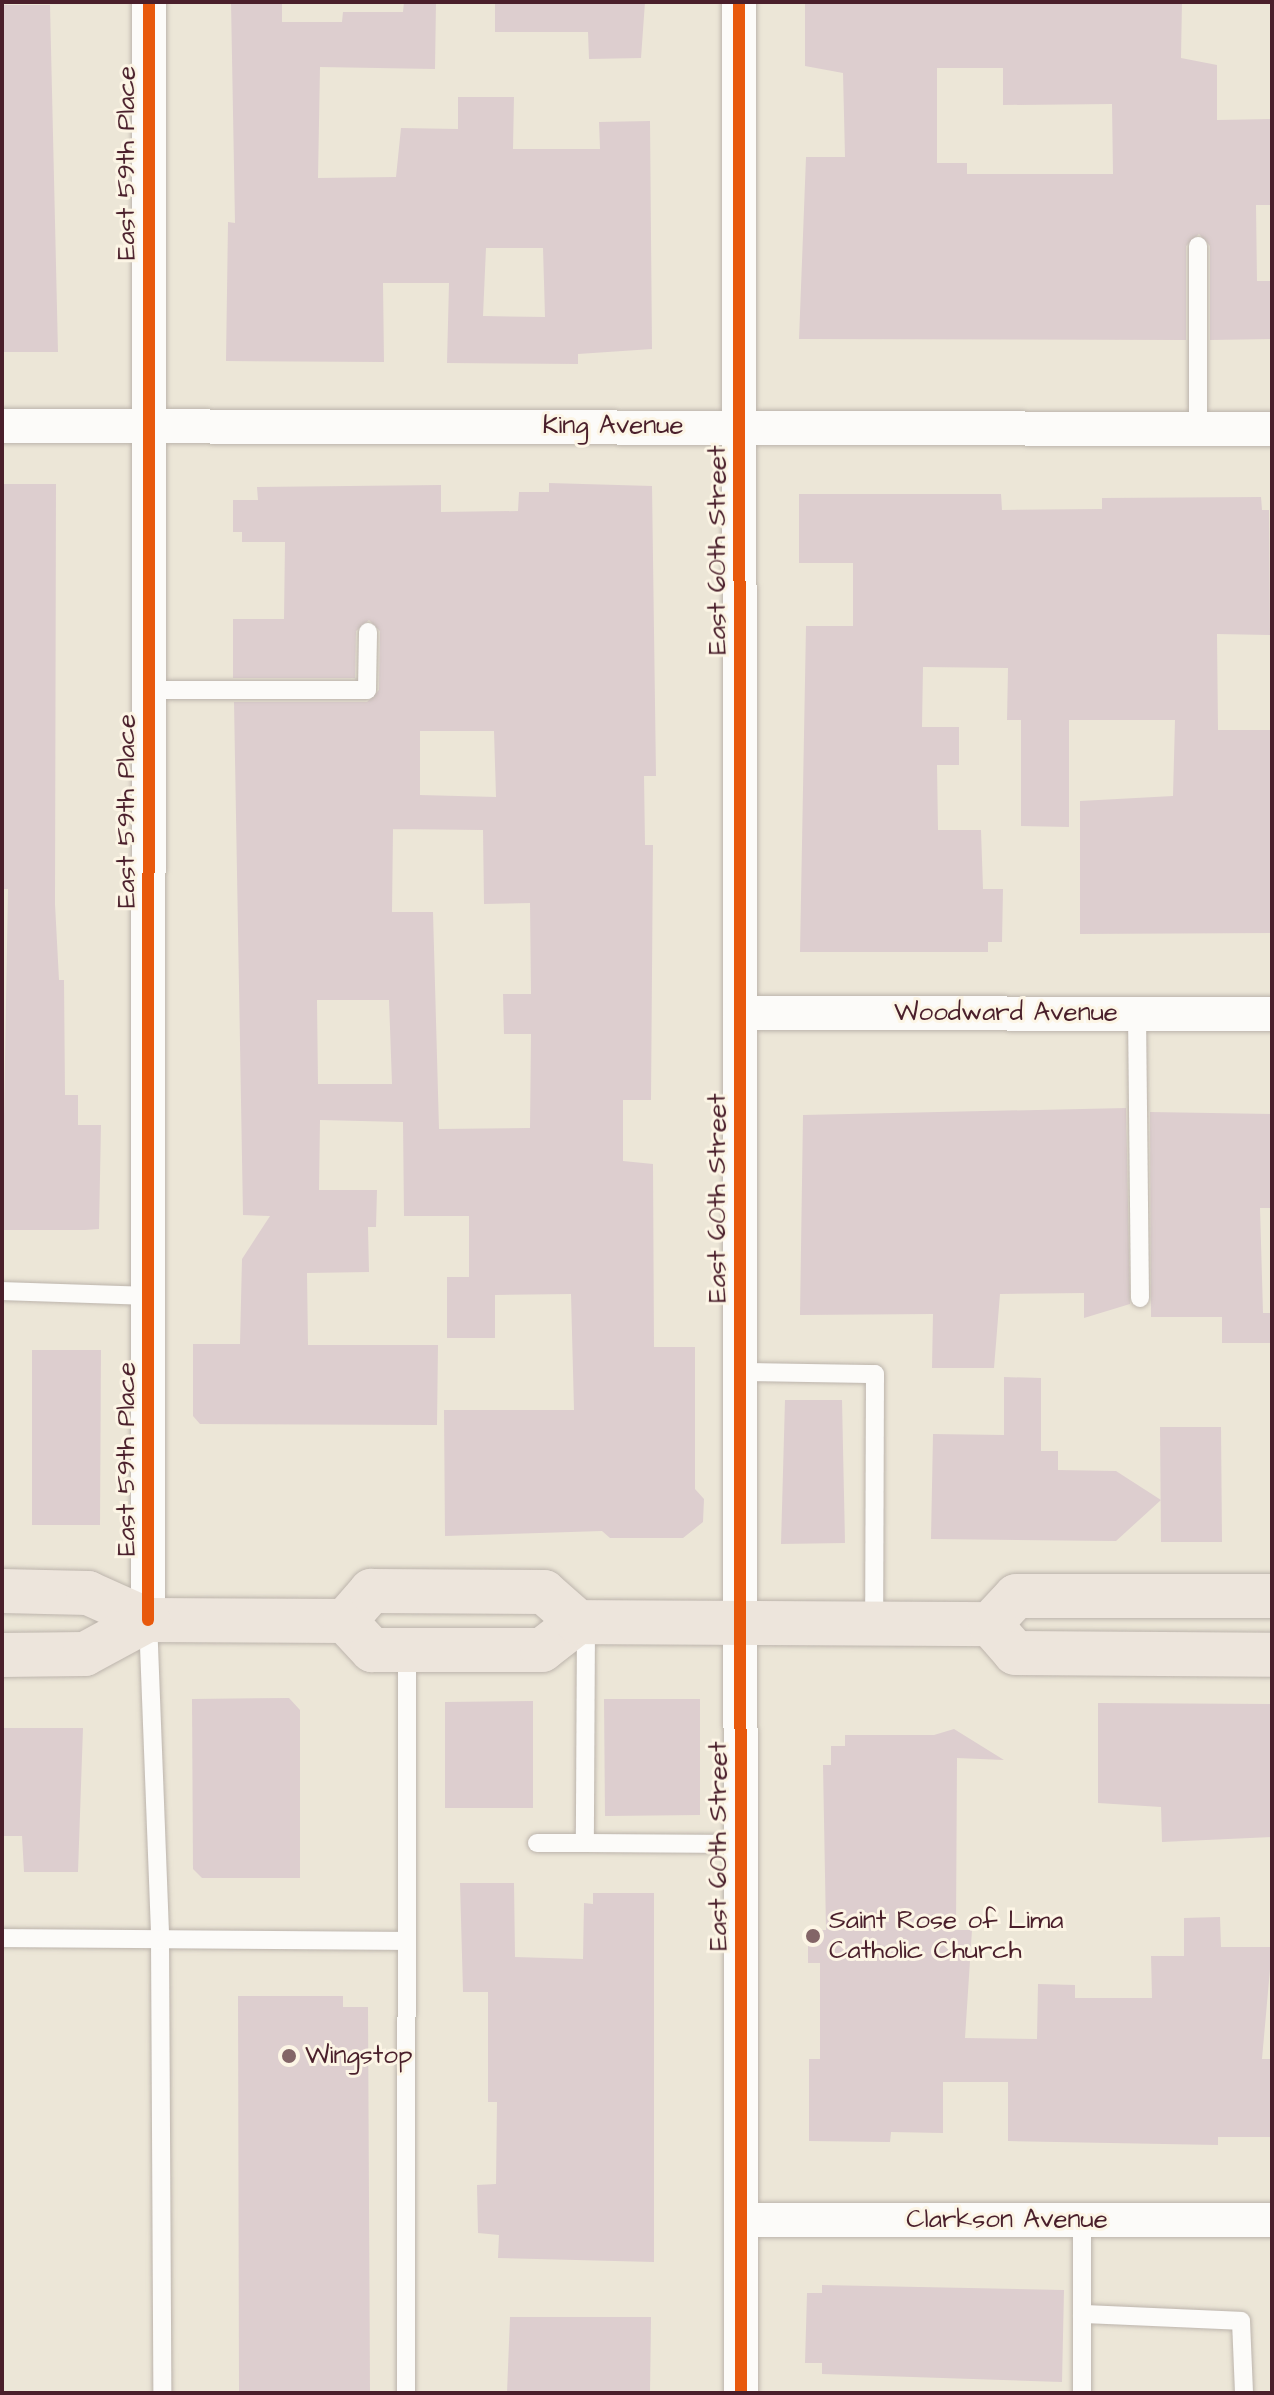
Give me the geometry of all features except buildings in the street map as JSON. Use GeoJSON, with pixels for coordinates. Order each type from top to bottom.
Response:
{"type":"FeatureCollection","features":[{"type":"Feature","properties":{"kind":"main road"},"geometry":{"type":"LineString","coordinates":[[2,1591],[88,1593],[148,1620],[345,1621],[372,1650],[542,1650],[582,1622],[990,1624],[1016,1596],[1272,1596]]}},
{"type":"Feature","properties":{"kind":"main road"},"geometry":{"type":"LineString","coordinates":[[345,1621],[371,1591],[387,1591],[544,1592],[582,1622]]}},
{"type":"Feature","properties":{"kind":"main road"},"geometry":{"type":"LineString","coordinates":[[2,1655],[85,1654],[148,1620]]}},
{"type":"Feature","properties":{"kind":"main road"},"geometry":{"type":"LineString","coordinates":[[990,1624],[1015,1653],[1272,1655]]}},
{"type":"Feature","properties":{"kind":"street","name":"East 59th Place"},"geometry":{"type":"LineString","coordinates":[[148,1620],[149,2]]}},
{"type":"Feature","properties":{"kind":"street","name":"East 60th Street"},"geometry":{"type":"LineString","coordinates":[[739,2],[741,2393]]}},
{"type":"Feature","properties":{"kind":"street","name":"King Avenue"},"geometry":{"type":"LineString","coordinates":[[2,426],[740,425],[1272,429]]}},
{"type":"Feature","properties":{"kind":"street","name":"Woodward Avenue"},"geometry":{"type":"LineString","coordinates":[[740,1013],[1272,1014]]}},
{"type":"Feature","properties":{"kind":"street","name":"Clarkson Avenue"},"geometry":{"type":"LineString","coordinates":[[741,2220],[1272,2220]]}},
{"type":"Feature","properties":{"kind":"lane"},"geometry":{"type":"LineString","coordinates":[[1198,246],[1198,428]]}},
{"type":"Feature","properties":{"kind":"lane"},"geometry":{"type":"LineString","coordinates":[[149,690],[367,690],[368,632]]}},
{"type":"Feature","properties":{"kind":"lane"},"geometry":{"type":"LineString","coordinates":[[1137,1013],[1140,1298]]}},
{"type":"Feature","properties":{"kind":"lane"},"geometry":{"type":"LineString","coordinates":[[2,1291],[149,1296]]}},
{"type":"Feature","properties":{"kind":"lane"},"geometry":{"type":"LineString","coordinates":[[741,1372],[875,1374],[874,1624]]}},
{"type":"Feature","properties":{"kind":"lane"},"geometry":{"type":"LineString","coordinates":[[148,1620],[160,1939],[162,2393]]}},
{"type":"Feature","properties":{"kind":"lane"},"geometry":{"type":"LineString","coordinates":[[582,1622],[585,1843]]}},
{"type":"Feature","properties":{"kind":"lane"},"geometry":{"type":"LineString","coordinates":[[406,2393],[407,1650]]}},
{"type":"Feature","properties":{"kind":"lane"},"geometry":{"type":"LineString","coordinates":[[537,1843],[741,1844]]}},
{"type":"Feature","properties":{"kind":"lane"},"geometry":{"type":"LineString","coordinates":[[2,1938],[405,1941]]}},
{"type":"Feature","properties":{"kind":"lane"},"geometry":{"type":"LineString","coordinates":[[1082,2220],[1082,2393]]}},
{"type":"Feature","properties":{"kind":"lane"},"geometry":{"type":"LineString","coordinates":[[1082,2314],[1241,2321],[1244,2393]]}},
{"type":"Feature","properties":{"kind":"cycle path"},"geometry":{"type":"LineString","coordinates":[[148,1620],[149,2]]}},
{"type":"Feature","properties":{"kind":"cycle path"},"geometry":{"type":"LineString","coordinates":[[739,2],[741,2393]]}},
{"type":"Feature","properties":{"kind":"place","name":"Saint Rose of Lima Catholic Church"},"geometry":{"type":"Point","coordinates":[813,1936]}},
{"type":"Feature","properties":{"kind":"place","name":"Wingstop"},"geometry":{"type":"Point","coordinates":[289,2056]}}]}
